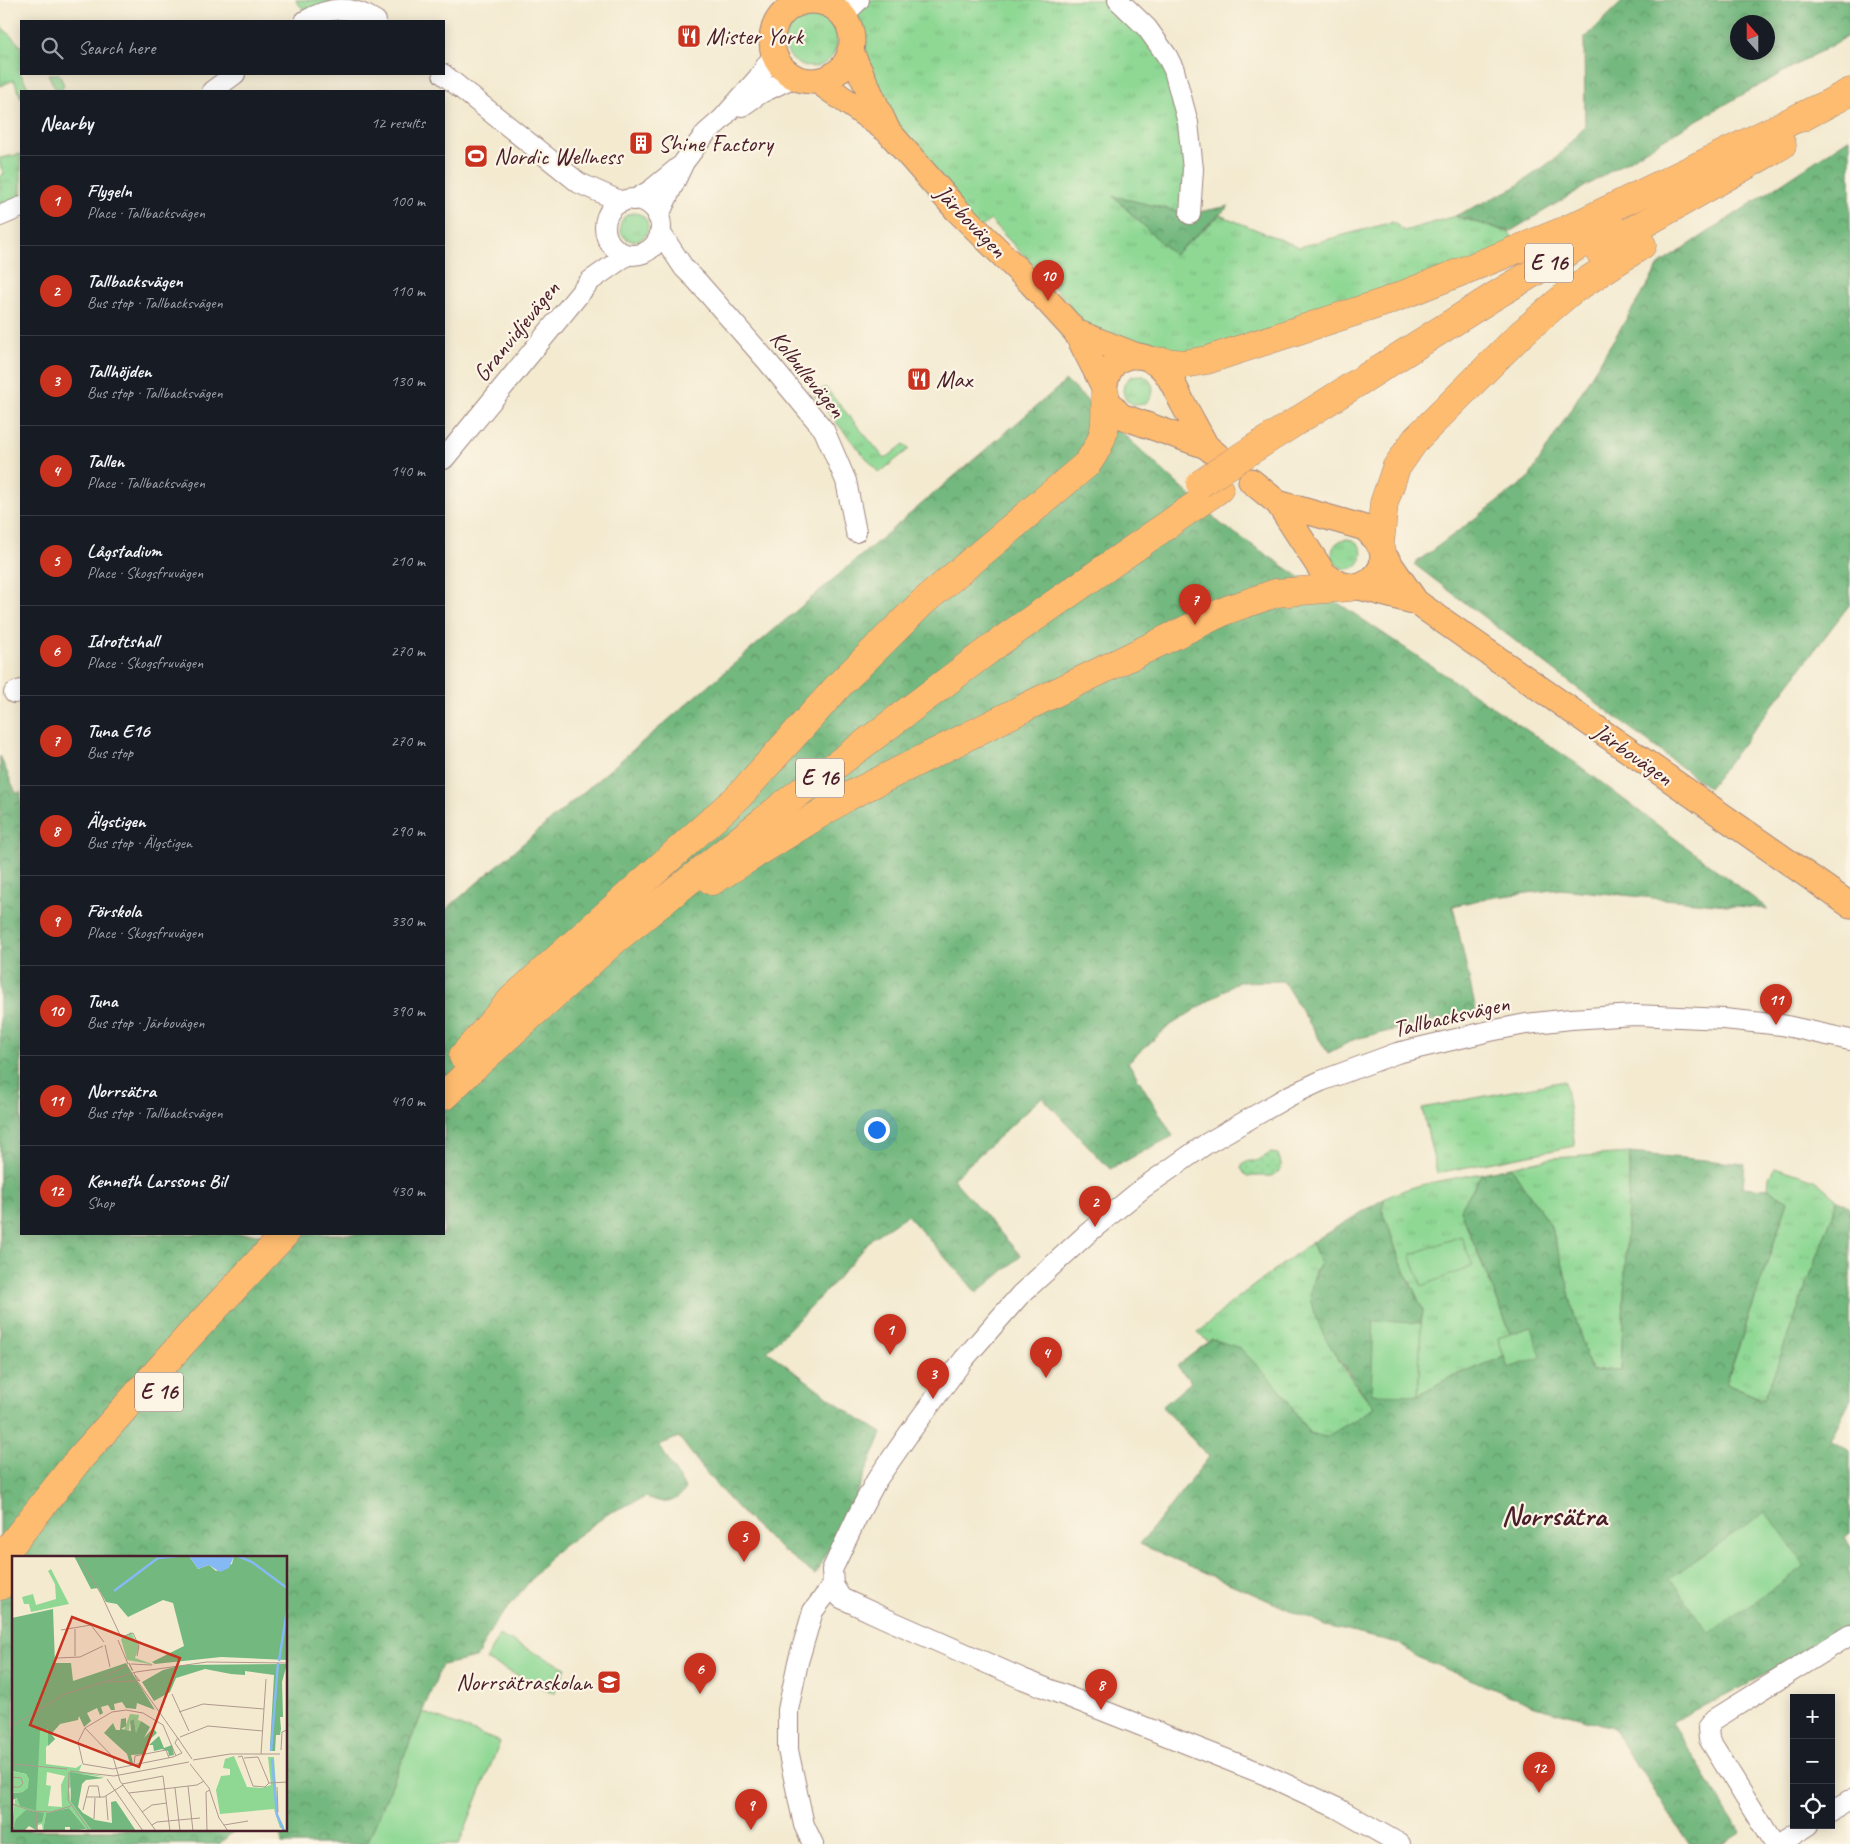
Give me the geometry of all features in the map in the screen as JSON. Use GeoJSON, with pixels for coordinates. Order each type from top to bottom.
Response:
{"type":"FeatureCollection","features":[{"type":"Feature","properties":{"kind":"highway","name":"E 16"},"geometry":{"type":"LineString","coordinates":[[445,1074],[606,930],[774,794],[988,633],[1210,487],[1257,462],[1493,297],[1652,201],[1820,116],[1850,92]]}},
{"type":"Feature","properties":{"kind":"highway","name":"E 16"},"geometry":{"type":"LineString","coordinates":[[1820,116],[1850,108]]}},
{"type":"Feature","properties":{"kind":"highway"},"geometry":{"type":"LineString","coordinates":[[1146,358],[1184,364],[1206,360],[1385,302],[1566,230],[1820,116]]}},
{"type":"Feature","properties":{"kind":"highway"},"geometry":{"type":"LineString","coordinates":[[1381,549],[1384,503],[1396,468],[1416,439],[1521,334],[1570,292],[1706,203],[1820,116]]}},
{"type":"Feature","properties":{"kind":"highway"},"geometry":{"type":"LineString","coordinates":[[463,1056],[512,1000],[738,797],[841,683],[922,603],[1087,464],[1100,446],[1106,424],[1104,391]]}},
{"type":"Feature","properties":{"kind":"highway","name":"E 16"},"geometry":{"type":"LineString","coordinates":[[445,1095],[615,940],[783,806],[998,643],[1210,487]]}},
{"type":"Feature","properties":{"kind":"highway"},"geometry":{"type":"LineString","coordinates":[[615,940],[673,908],[846,797],[1203,621],[1227,610],[1276,593],[1354,587]]}},
{"type":"Feature","properties":{"kind":"highway","name":"E 16"},"geometry":{"type":"LineString","coordinates":[[0,1558],[75,1464],[189,1336],[284,1235]]}},
{"type":"Feature","properties":{"kind":"highway","name":"E 16"},"geometry":{"type":"LineString","coordinates":[[24,1556],[64,1504],[199,1345],[304,1235]]}},
{"type":"Feature","properties":{"kind":"highway"},"geometry":{"type":"LineString","coordinates":[[0,1586],[12,1571]]}},
{"type":"Feature","properties":{"kind":"main road"},"geometry":{"type":"LineString","coordinates":[[816,1],[851,8],[850,28],[852,39],[850,50],[838,71],[828,78],[806,79],[785,71],[774,54],[772,41],[777,8],[816,1]]}},
{"type":"Feature","properties":{"kind":"main road","name":"Järbovägen"},"geometry":{"type":"LineString","coordinates":[[850,50],[888,132]]}},
{"type":"Feature","properties":{"kind":"main road","name":"Järbovägen"},"geometry":{"type":"LineString","coordinates":[[806,79],[888,132],[957,210],[1076,332],[1112,407],[1121,416],[1213,451],[1162,368],[1146,358],[1076,332]]}},
{"type":"Feature","properties":{"kind":"main road"},"geometry":{"type":"LineString","coordinates":[[1104,391],[1108,372],[1113,364],[1125,357],[1146,358]]}},
{"type":"Feature","properties":{"kind":"main road","name":"Järbovägen"},"geometry":{"type":"LineString","coordinates":[[1257,462],[1278,503],[1324,574],[1337,583],[1416,602],[1850,905]]}},
{"type":"Feature","properties":{"kind":"main road","name":"Järbovägen"},"geometry":{"type":"LineString","coordinates":[[1278,503],[1365,528],[1416,602]]}},
{"type":"Feature","properties":{"kind":"main road"},"geometry":{"type":"LineString","coordinates":[[1354,587],[1370,581],[1377,574],[1382,566],[1381,549]]}},
{"type":"Feature","properties":{"kind":"street"},"geometry":{"type":"LineString","coordinates":[[1118,0],[1147,28],[1167,56],[1174,70],[1188,123],[1192,159],[1190,214]]}},
{"type":"Feature","properties":{"kind":"street"},"geometry":{"type":"LineString","coordinates":[[307,20],[323,12],[340,9],[351,11],[374,20]]}},
{"type":"Feature","properties":{"kind":"street"},"geometry":{"type":"LineString","coordinates":[[722,119],[758,78],[774,54]]}},
{"type":"Feature","properties":{"kind":"street"},"geometry":{"type":"LineString","coordinates":[[213,90],[234,75]]}},
{"type":"Feature","properties":{"kind":"street"},"geometry":{"type":"LineString","coordinates":[[444,75],[578,183],[599,211],[606,232],[615,248],[684,268]]}},
{"type":"Feature","properties":{"kind":"street"},"geometry":{"type":"LineString","coordinates":[[606,232],[610,212],[652,190],[684,162],[706,133],[722,119],[761,93],[806,79]]}},
{"type":"Feature","properties":{"kind":"street"},"geometry":{"type":"LineString","coordinates":[[634,254],[654,245],[659,224],[684,162]]}},
{"type":"Feature","properties":{"kind":"street"},"geometry":{"type":"LineString","coordinates":[[578,183],[628,201],[649,205],[659,224]]}},
{"type":"Feature","properties":{"kind":"street"},"geometry":{"type":"LineString","coordinates":[[0,216],[20,206]]}},
{"type":"Feature","properties":{"kind":"street","name":"Kolbullevägen"},"geometry":{"type":"LineString","coordinates":[[659,224],[684,268],[697,280],[761,354],[824,430],[846,481],[856,532]]}},
{"type":"Feature","properties":{"kind":"street","name":"Granvidjevägen"},"geometry":{"type":"LineString","coordinates":[[590,281],[606,232]]}},
{"type":"Feature","properties":{"kind":"street","name":"Granvidjevägen"},"geometry":{"type":"LineString","coordinates":[[445,458],[590,281],[634,254]]}},
{"type":"Feature","properties":{"kind":"street","name":"Tallbacksvägen"},"geometry":{"type":"LineString","coordinates":[[837,1591],[832,1570],[876,1481],[964,1359],[1020,1295],[1095,1227],[1143,1188],[1206,1144],[1289,1096],[1336,1074],[1397,1053],[1526,1024],[1572,1019],[1635,1015],[1724,1019],[1782,1026],[1850,1040]]}},
{"type":"Feature","properties":{"kind":"street"},"geometry":{"type":"LineString","coordinates":[[813,1844],[804,1825],[788,1750],[788,1710],[798,1662],[813,1611],[837,1591],[890,1621],[1023,1679],[1274,1779],[1337,1808],[1400,1844]]}},
{"type":"Feature","properties":{"kind":"street"},"geometry":{"type":"LineString","coordinates":[[1774,1844],[1709,1739],[1708,1728],[1710,1723],[1721,1715],[1850,1635]]}},
{"type":"Feature","properties":{"kind":"street"},"geometry":{"type":"LineString","coordinates":[[1835,1809],[1850,1800]]}},
{"type":"Feature","properties":{"kind":"street"},"geometry":{"type":"LineString","coordinates":[[1780,1844],[1803,1829]]}},
{"type":"Feature","properties":{"kind":"green space"},"geometry":{"type":"Polygon","coordinates":[[[295,0],[334,0],[311,18],[295,0]]]}},
{"type":"Feature","properties":{"kind":"green space"},"geometry":{"type":"Polygon","coordinates":[[[859,0],[1118,0],[1174,70],[1190,214],[1114,197],[1174,255],[1220,215],[1299,247],[1393,222],[1404,231],[1455,216],[1509,232],[1519,249],[1207,360],[1076,332],[1069,303],[990,220],[978,230],[888,131],[852,39],[850,28],[843,16],[859,0]]]}},
{"type":"Feature","properties":{"kind":"green space"},"geometry":{"type":"Polygon","coordinates":[[[1624,0],[1850,0],[1850,35],[1679,130],[1509,232],[1455,216],[1514,188],[1556,158],[1585,127],[1584,39],[1624,0]]]}},
{"type":"Feature","properties":{"kind":"green space"},"geometry":{"type":"Polygon","coordinates":[[[806,15],[816,15],[826,19],[833,26],[837,41],[833,56],[826,63],[816,67],[806,67],[796,63],[789,56],[785,46],[785,36],[789,26],[796,19],[806,15]]]}},
{"type":"Feature","properties":{"kind":"green space"},"geometry":{"type":"Polygon","coordinates":[[[0,25],[20,45],[20,75],[29,90],[20,90],[20,95],[14,80],[0,86],[0,25]]]}},
{"type":"Feature","properties":{"kind":"green space"},"geometry":{"type":"Polygon","coordinates":[[[48,75],[59,75],[64,85],[60,90],[55,88],[48,75]]]}},
{"type":"Feature","properties":{"kind":"green space"},"geometry":{"type":"Polygon","coordinates":[[[1850,138],[1850,604],[1709,788],[1414,564],[1528,479],[1660,264],[1850,138]]]}},
{"type":"Feature","properties":{"kind":"green space"},"geometry":{"type":"Polygon","coordinates":[[[20,154],[20,207],[0,216],[0,176],[4,174],[0,165],[0,158],[20,154]]]}},
{"type":"Feature","properties":{"kind":"green space"},"geometry":{"type":"Polygon","coordinates":[[[1113,196],[1189,214],[1229,206],[1174,255],[1113,196]]]}},
{"type":"Feature","properties":{"kind":"green space"},"geometry":{"type":"Polygon","coordinates":[[[634,213],[644,217],[648,227],[644,237],[634,241],[624,237],[620,227],[624,217],[634,213]]]}},
{"type":"Feature","properties":{"kind":"green space"},"geometry":{"type":"Polygon","coordinates":[[[1138,375],[1149,379],[1153,390],[1149,401],[1138,405],[1127,401],[1123,390],[1127,379],[1138,375]]]}},
{"type":"Feature","properties":{"kind":"green space"},"geometry":{"type":"Polygon","coordinates":[[[1066,381],[1221,524],[1577,764],[1768,909],[1560,889],[1487,898],[1453,906],[1476,1011],[1355,1039],[1328,1053],[1283,981],[1238,982],[1168,1027],[1128,1062],[1173,1136],[1110,1169],[1042,1097],[953,1179],[1021,1256],[977,1293],[907,1215],[872,1238],[828,1289],[767,1351],[854,1416],[882,1433],[852,1505],[815,1575],[775,1544],[741,1512],[679,1437],[659,1445],[686,1490],[676,1499],[668,1502],[646,1497],[611,1512],[553,1553],[493,1626],[476,1658],[442,1665],[367,1844],[282,1844],[280,1832],[288,1832],[288,1556],[12,1556],[12,1832],[233,1832],[219,1844],[0,1844],[0,756],[16,793],[20,792],[20,1235],[445,1235],[445,910],[1066,381]]]}},
{"type":"Feature","properties":{"kind":"green space"},"geometry":{"type":"Polygon","coordinates":[[[825,387],[885,459],[904,444],[909,449],[879,473],[814,396],[825,387]]]}},
{"type":"Feature","properties":{"kind":"green space"},"geometry":{"type":"Polygon","coordinates":[[[1347,539],[1358,543],[1362,554],[1358,565],[1347,569],[1336,565],[1332,554],[1336,543],[1347,539]]]}},
{"type":"Feature","properties":{"kind":"green space"},"geometry":{"type":"Polygon","coordinates":[[[1565,1081],[1575,1146],[1437,1173],[1422,1108],[1565,1081]]]}},
{"type":"Feature","properties":{"kind":"green space"},"geometry":{"type":"Polygon","coordinates":[[[1271,1153],[1278,1154],[1281,1163],[1281,1170],[1273,1176],[1247,1176],[1244,1173],[1241,1168],[1243,1164],[1249,1161],[1256,1161],[1271,1153]]]}},
{"type":"Feature","properties":{"kind":"green space"},"geometry":{"type":"Polygon","coordinates":[[[1630,1153],[1621,1370],[1591,1371],[1573,1311],[1563,1265],[1550,1225],[1511,1167],[1553,1158],[1630,1153]]]}},
{"type":"Feature","properties":{"kind":"green space"},"geometry":{"type":"Polygon","coordinates":[[[1630,1153],[1745,1164],[1743,1187],[1768,1189],[1788,1201],[1726,1384],[1764,1400],[1837,1199],[1850,1207],[1850,1400],[1830,1440],[1850,1451],[1850,1533],[1845,1537],[1850,1546],[1850,1631],[1672,1722],[1740,1832],[1721,1844],[1689,1844],[1612,1727],[1535,1706],[1417,1657],[1398,1643],[1326,1626],[1140,1544],[1209,1457],[1162,1407],[1191,1382],[1177,1366],[1212,1339],[1240,1348],[1281,1391],[1309,1433],[1326,1437],[1374,1408],[1331,1347],[1317,1320],[1311,1301],[1311,1289],[1320,1262],[1312,1242],[1384,1199],[1383,1215],[1398,1256],[1423,1310],[1421,1323],[1374,1322],[1418,1395],[1449,1378],[1504,1357],[1508,1368],[1531,1327],[1511,1334],[1460,1210],[1482,1173],[1511,1167],[1550,1225],[1563,1265],[1573,1311],[1591,1371],[1621,1370],[1630,1153]]]}},
{"type":"Feature","properties":{"kind":"green space"},"geometry":{"type":"Polygon","coordinates":[[[1775,1167],[1815,1180],[1837,1199],[1765,1400],[1726,1384],[1788,1201],[1768,1189],[1769,1177],[1775,1167]]]}},
{"type":"Feature","properties":{"kind":"green space"},"geometry":{"type":"Polygon","coordinates":[[[1482,1173],[1460,1210],[1511,1334],[1498,1338],[1504,1357],[1449,1378],[1418,1395],[1423,1310],[1398,1256],[1383,1215],[1384,1199],[1406,1189],[1482,1173]]]}},
{"type":"Feature","properties":{"kind":"green space"},"geometry":{"type":"Polygon","coordinates":[[[1461,1236],[1473,1266],[1422,1286],[1410,1255],[1461,1236]]]}},
{"type":"Feature","properties":{"kind":"green space"},"geometry":{"type":"Polygon","coordinates":[[[1312,1242],[1320,1262],[1314,1273],[1325,1336],[1344,1369],[1374,1408],[1326,1438],[1309,1433],[1281,1391],[1212,1339],[1208,1342],[1198,1333],[1232,1302],[1312,1242]]]}},
{"type":"Feature","properties":{"kind":"green space"},"geometry":{"type":"Polygon","coordinates":[[[1374,1321],[1421,1323],[1418,1395],[1371,1394],[1374,1321]]]}},
{"type":"Feature","properties":{"kind":"green space"},"geometry":{"type":"Polygon","coordinates":[[[1531,1327],[1541,1357],[1508,1368],[1498,1338],[1531,1327]]]}},
{"type":"Feature","properties":{"kind":"green space"},"geometry":{"type":"Polygon","coordinates":[[[1766,1511],[1805,1566],[1709,1634],[1670,1578],[1766,1511]]]}},
{"type":"Feature","properties":{"kind":"green space"},"geometry":{"type":"Polygon","coordinates":[[[499,1635],[566,1668],[554,1693],[486,1660],[499,1635]]]}},
{"type":"Feature","properties":{"kind":"green space"},"geometry":{"type":"Polygon","coordinates":[[[423,1712],[500,1742],[459,1844],[367,1844],[423,1712]]]}},
{"type":"Feature","properties":{"kind":"place","name":"Mister York"},"geometry":{"type":"Point","coordinates":[689,36]}},
{"type":"Feature","properties":{"kind":"place","name":"Shine Factory"},"geometry":{"type":"Point","coordinates":[641,143]}},
{"type":"Feature","properties":{"kind":"place","name":"Nordic Wellness"},"geometry":{"type":"Point","coordinates":[476,156]}},
{"type":"Feature","properties":{"kind":"place","name":"Tuna"},"geometry":{"type":"Point","coordinates":[1048,301]}},
{"type":"Feature","properties":{"kind":"place","name":"Max"},"geometry":{"type":"Point","coordinates":[919,379]}},
{"type":"Feature","properties":{"kind":"place","name":"Tuna E16"},"geometry":{"type":"Point","coordinates":[1195,625]}},
{"type":"Feature","properties":{"kind":"place","name":"Norrsätra"},"geometry":{"type":"Point","coordinates":[1776,1025]}},
{"type":"Feature","properties":{"kind":"place","name":"Tallbacksvägen"},"geometry":{"type":"Point","coordinates":[1095,1227]}},
{"type":"Feature","properties":{"kind":"place","name":"Flygeln"},"geometry":{"type":"Point","coordinates":[890,1355]}},
{"type":"Feature","properties":{"kind":"place","name":"Tallen"},"geometry":{"type":"Point","coordinates":[1046,1378]}},
{"type":"Feature","properties":{"kind":"place","name":"Tallhöjden"},"geometry":{"type":"Point","coordinates":[933,1399]}},
{"type":"Feature","properties":{"kind":"place","name":"Lågstadium"},"geometry":{"type":"Point","coordinates":[744,1562]}},
{"type":"Feature","properties":{"kind":"place","name":"Norrsätraskolan"},"geometry":{"type":"Point","coordinates":[609,1682]}},
{"type":"Feature","properties":{"kind":"place","name":"Idrottshall"},"geometry":{"type":"Point","coordinates":[700,1694]}},
{"type":"Feature","properties":{"kind":"place","name":"Älgstigen"},"geometry":{"type":"Point","coordinates":[1101,1710]}},
{"type":"Feature","properties":{"kind":"place","name":"Kenneth Larssons Bil"},"geometry":{"type":"Point","coordinates":[1539,1793]}},
{"type":"Feature","properties":{"kind":"place","name":"Förskola"},"geometry":{"type":"Point","coordinates":[751,1830]}},
{"type":"Feature","properties":{"kind":"district","name":"Norrsätra"},"geometry":{"type":"Point","coordinates":[1554,1515]}}]}
